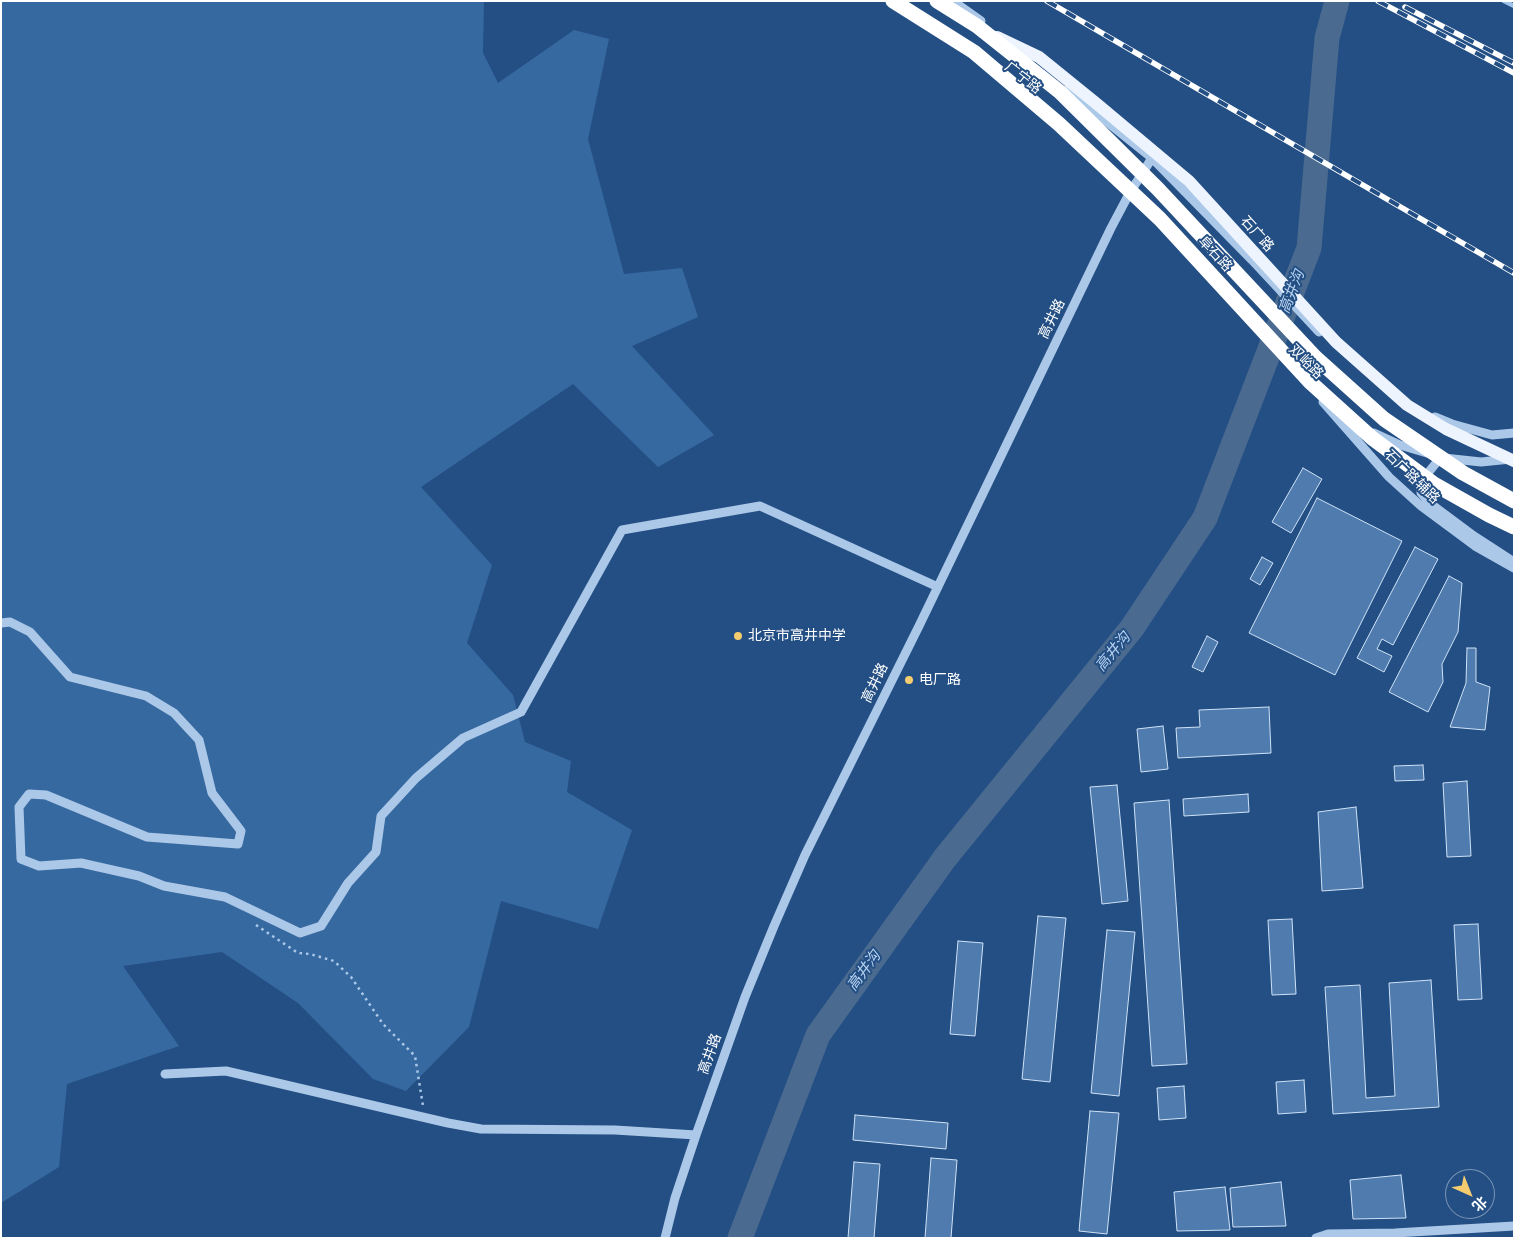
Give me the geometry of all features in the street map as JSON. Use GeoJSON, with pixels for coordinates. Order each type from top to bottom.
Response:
{"type":"FeatureCollection","features":[{"type":"Feature","properties":{"kind":"highway","name":"阜石路"},"geometry":{"type":"LineString","coordinates":[[892,1],[974,52],[1059,124],[1160,219],[1310,382],[1372,438],[1434,484],[1489,516],[1514,527]]}},
{"type":"Feature","properties":{"kind":"highway","name":"阜石路"},"geometry":{"type":"LineString","coordinates":[[937,1],[977,26],[1060,92],[1158,189],[1315,357],[1384,418],[1463,473],[1514,501]]}},
{"type":"Feature","properties":{"kind":"main road","name":"石广路"},"geometry":{"type":"LineString","coordinates":[[977,26],[1038,58],[1098,104],[1188,181],[1336,342],[1407,405],[1446,429],[1514,460]]}},
{"type":"Feature","properties":{"kind":"street","name":"广宁路"},"geometry":{"type":"LineString","coordinates":[[886,1],[962,48],[1053,118],[1129,194]]}},
{"type":"Feature","properties":{"kind":"street","name":"广宁路"},"geometry":{"type":"LineString","coordinates":[[952,1],[972,14],[1152,158]]}},
{"type":"Feature","properties":{"kind":"street","name":"高井路"},"geometry":{"type":"LineString","coordinates":[[665,1238],[675,1198],[696,1135],[745,997],[778,917],[806,855],[1111,228],[1129,194],[1152,158]]}},
{"type":"Feature","properties":{"kind":"street"},"geometry":{"type":"LineString","coordinates":[[1152,158],[1252,260],[1308,321],[1336,349],[1378,384],[1418,410],[1452,424],[1492,435],[1514,433]]}},
{"type":"Feature","properties":{"kind":"street","name":"双峪路"},"geometry":{"type":"LineString","coordinates":[[1129,194],[1174,239],[1232,305],[1308,385],[1362,427],[1400,445],[1441,457],[1481,462],[1514,460]]}},
{"type":"Feature","properties":{"kind":"street","name":"石广路辅路"},"geometry":{"type":"LineString","coordinates":[[1308,385],[1390,477],[1421,506],[1475,546],[1514,568]]}},
{"type":"Feature","properties":{"kind":"street","name":"石广路辅路"},"geometry":{"type":"LineString","coordinates":[[1441,457],[1423,479],[1422,493],[1431,504],[1514,562]]}},
{"type":"Feature","properties":{"kind":"street"},"geometry":{"type":"LineString","coordinates":[[1,623],[10,622],[30,632],[70,677],[146,696],[174,713],[199,740],[212,793],[241,830],[238,844],[147,837],[46,795],[29,794],[18,807],[21,859],[39,866],[81,863],[139,876],[164,886],[225,897],[300,933],[320,926],[348,882],[376,852],[381,816],[416,778],[464,738],[520,712],[622,530],[760,506],[938,587]]}},
{"type":"Feature","properties":{"kind":"street"},"geometry":{"type":"LineString","coordinates":[[164,1074],[226,1071],[481,1129],[615,1130],[696,1135]]}},
{"type":"Feature","properties":{"kind":"street"},"geometry":{"type":"LineString","coordinates":[[1316,1238],[1328,1234],[1394,1233],[1514,1226]]}},
{"type":"Feature","properties":{"kind":"path"},"geometry":{"type":"LineString","coordinates":[[256,925],[298,953],[310,954],[334,961],[351,977],[383,1024],[415,1056],[426,1118]]}},
{"type":"Feature","properties":{"kind":"shaded area"},"geometry":{"type":"Polygon","coordinates":[[[1,1],[484,1],[483,53],[498,83],[574,30],[609,39],[588,139],[624,274],[682,268],[698,317],[632,346],[714,435],[658,467],[573,384],[421,487],[492,565],[467,643],[513,695],[525,742],[571,761],[567,792],[632,830],[598,929],[501,901],[469,1027],[406,1091],[373,1079],[298,1003],[222,952],[123,966],[179,1046],[67,1084],[59,1167],[1,1203],[1,1]]]}},
{"type":"Feature","properties":{"kind":"building"},"geometry":{"type":"Polygon","coordinates":[[[1303,468],[1322,479],[1291,533],[1272,522],[1303,468]]]}},
{"type":"Feature","properties":{"kind":"building"},"geometry":{"type":"Polygon","coordinates":[[[1317,498],[1402,541],[1335,675],[1249,633],[1317,498]]]}},
{"type":"Feature","properties":{"kind":"building"},"geometry":{"type":"Polygon","coordinates":[[[1415,547],[1438,559],[1393,645],[1382,639],[1377,649],[1392,656],[1384,672],[1357,658],[1415,547]]]}},
{"type":"Feature","properties":{"kind":"building"},"geometry":{"type":"Polygon","coordinates":[[[1262,557],[1273,563],[1260,585],[1250,579],[1262,557]]]}},
{"type":"Feature","properties":{"kind":"building"},"geometry":{"type":"Polygon","coordinates":[[[1449,576],[1462,583],[1458,632],[1442,664],[1443,682],[1428,712],[1389,692],[1449,576]]]}},
{"type":"Feature","properties":{"kind":"building"},"geometry":{"type":"Polygon","coordinates":[[[1207,636],[1218,642],[1203,672],[1192,667],[1207,636]]]}},
{"type":"Feature","properties":{"kind":"building"},"geometry":{"type":"Polygon","coordinates":[[[1467,648],[1476,648],[1476,682],[1490,687],[1485,730],[1450,727],[1466,683],[1467,648]]]}},
{"type":"Feature","properties":{"kind":"building"},"geometry":{"type":"Polygon","coordinates":[[[1269,707],[1271,753],[1178,758],[1176,728],[1200,727],[1199,710],[1269,707]]]}},
{"type":"Feature","properties":{"kind":"building"},"geometry":{"type":"Polygon","coordinates":[[[1163,726],[1168,769],[1141,772],[1137,729],[1163,726]]]}},
{"type":"Feature","properties":{"kind":"building"},"geometry":{"type":"Polygon","coordinates":[[[1423,765],[1424,780],[1395,781],[1394,766],[1423,765]]]}},
{"type":"Feature","properties":{"kind":"building"},"geometry":{"type":"Polygon","coordinates":[[[1467,781],[1471,856],[1447,857],[1443,783],[1467,781]]]}},
{"type":"Feature","properties":{"kind":"building"},"geometry":{"type":"Polygon","coordinates":[[[1117,785],[1128,901],[1102,904],[1090,787],[1117,785]]]}},
{"type":"Feature","properties":{"kind":"building"},"geometry":{"type":"Polygon","coordinates":[[[1248,794],[1249,812],[1184,816],[1183,799],[1248,794]]]}},
{"type":"Feature","properties":{"kind":"building"},"geometry":{"type":"Polygon","coordinates":[[[1169,800],[1187,1064],[1152,1066],[1134,803],[1169,800]]]}},
{"type":"Feature","properties":{"kind":"building"},"geometry":{"type":"Polygon","coordinates":[[[1356,807],[1363,888],[1322,891],[1318,812],[1356,807]]]}},
{"type":"Feature","properties":{"kind":"building"},"geometry":{"type":"Polygon","coordinates":[[[1038,916],[1066,918],[1050,1082],[1022,1079],[1038,916]]]}},
{"type":"Feature","properties":{"kind":"building"},"geometry":{"type":"Polygon","coordinates":[[[1292,919],[1296,994],[1272,995],[1268,920],[1292,919]]]}},
{"type":"Feature","properties":{"kind":"building"},"geometry":{"type":"Polygon","coordinates":[[[1478,924],[1482,999],[1458,1000],[1454,925],[1478,924]]]}},
{"type":"Feature","properties":{"kind":"building"},"geometry":{"type":"Polygon","coordinates":[[[1107,930],[1135,932],[1119,1096],[1091,1093],[1107,930]]]}},
{"type":"Feature","properties":{"kind":"building"},"geometry":{"type":"Polygon","coordinates":[[[958,941],[983,943],[975,1036],[950,1034],[958,941]]]}},
{"type":"Feature","properties":{"kind":"building"},"geometry":{"type":"Polygon","coordinates":[[[1431,980],[1439,1107],[1333,1114],[1325,987],[1360,985],[1366,1098],[1395,1096],[1389,983],[1431,980]]]}},
{"type":"Feature","properties":{"kind":"building"},"geometry":{"type":"Polygon","coordinates":[[[1304,1080],[1306,1112],[1278,1114],[1276,1082],[1304,1080]]]}},
{"type":"Feature","properties":{"kind":"building"},"geometry":{"type":"Polygon","coordinates":[[[1184,1086],[1186,1118],[1159,1120],[1157,1088],[1184,1086]]]}},
{"type":"Feature","properties":{"kind":"building"},"geometry":{"type":"Polygon","coordinates":[[[1090,1111],[1119,1113],[1107,1234],[1079,1231],[1090,1111]]]}},
{"type":"Feature","properties":{"kind":"building"},"geometry":{"type":"Polygon","coordinates":[[[855,1115],[948,1123],[946,1149],[853,1140],[855,1115]]]}},
{"type":"Feature","properties":{"kind":"building"},"geometry":{"type":"Polygon","coordinates":[[[931,1158],[957,1160],[951,1238],[925,1238],[931,1158]]]}},
{"type":"Feature","properties":{"kind":"building"},"geometry":{"type":"Polygon","coordinates":[[[854,1162],[880,1164],[874,1238],[848,1238],[854,1162]]]}},
{"type":"Feature","properties":{"kind":"building"},"geometry":{"type":"Polygon","coordinates":[[[1401,1175],[1406,1218],[1353,1219],[1350,1180],[1401,1175]]]}},
{"type":"Feature","properties":{"kind":"building"},"geometry":{"type":"Polygon","coordinates":[[[1281,1182],[1286,1226],[1233,1227],[1230,1188],[1281,1182]]]}},
{"type":"Feature","properties":{"kind":"building"},"geometry":{"type":"Polygon","coordinates":[[[1225,1187],[1230,1230],[1177,1231],[1174,1192],[1225,1187]]]}},
{"type":"Feature","properties":{"kind":"waterway","name":"高井沟"},"geometry":{"type":"LineString","coordinates":[[740,1238],[818,1035],[945,858],[1132,628],[1205,518],[1309,248],[1327,38],[1337,1]]}},
{"type":"Feature","properties":{"kind":"waterway"},"geometry":{"type":"LineString","coordinates":[[1504,1],[1514,6]]}},
{"type":"Feature","properties":{"kind":"railway"},"geometry":{"type":"LineString","coordinates":[[1047,1],[1514,273]]}},
{"type":"Feature","properties":{"kind":"railway"},"geometry":{"type":"LineString","coordinates":[[1378,1],[1514,73]]}},
{"type":"Feature","properties":{"kind":"railway"},"geometry":{"type":"LineString","coordinates":[[1405,7],[1514,63]]}},
{"type":"Feature","properties":{"kind":"place","name":"北京市高井中学"},"geometry":{"type":"Point","coordinates":[738,636]}},
{"type":"Feature","properties":{"kind":"place","name":"电厂路"},"geometry":{"type":"Point","coordinates":[909,680]}}]}
